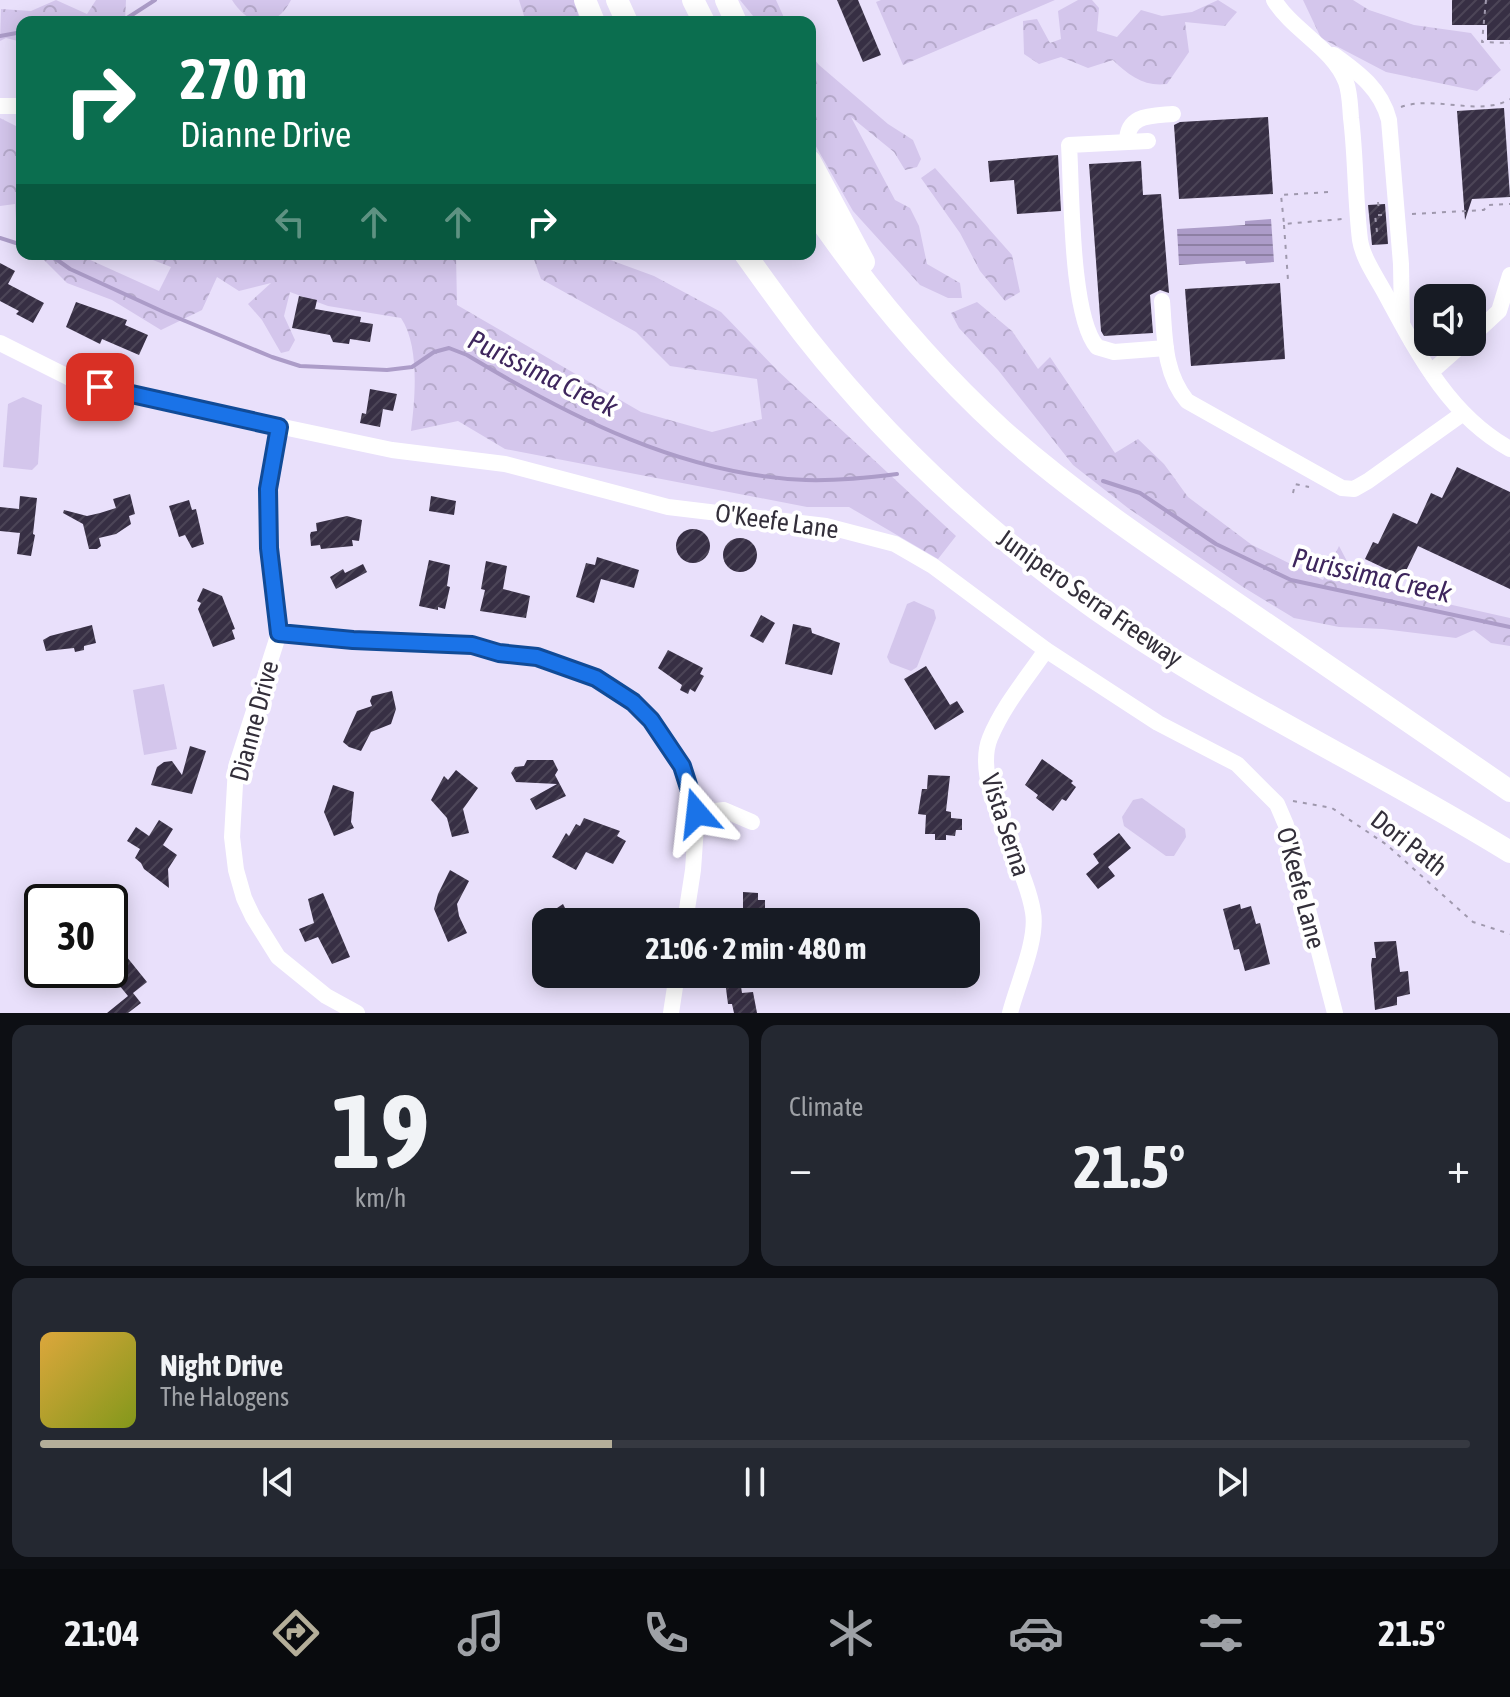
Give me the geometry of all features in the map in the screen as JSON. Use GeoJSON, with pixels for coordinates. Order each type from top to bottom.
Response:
{"type":"FeatureCollection","features":[{"type":"Feature","properties":{"kind":"highway"},"geometry":{"type":"LineString","coordinates":[[816,173],[879,296]]}},
{"type":"Feature","properties":{"kind":"highway"},"geometry":{"type":"LineString","coordinates":[[816,214],[836,243],[932,358],[1001,429],[1132,532],[1510,791]]}},
{"type":"Feature","properties":{"kind":"highway","name":"Junipero Serra Freeway"},"geometry":{"type":"LineString","coordinates":[[749,260],[806,338],[860,400],[915,458],[1034,563],[1164,654],[1510,852]]}},
{"type":"Feature","properties":{"kind":"street"},"geometry":{"type":"LineString","coordinates":[[1274,0],[1336,65],[1348,89],[1362,247],[1402,324],[1431,372],[1462,414],[1510,449]]}},
{"type":"Feature","properties":{"kind":"street"},"geometry":{"type":"LineString","coordinates":[[1309,39],[1362,76],[1381,99],[1387,112],[1401,264],[1402,324]]}},
{"type":"Feature","properties":{"kind":"street"},"geometry":{"type":"LineString","coordinates":[[1127,142],[1127,131],[1132,122],[1143,116],[1173,114]]}},
{"type":"Feature","properties":{"kind":"street"},"geometry":{"type":"LineString","coordinates":[[1148,141],[1069,145],[1077,275],[1087,331],[1097,347],[1105,351],[1166,348]]}},
{"type":"Feature","properties":{"kind":"street"},"geometry":{"type":"LineString","coordinates":[[1486,323],[1499,311],[1510,275]]}},
{"type":"Feature","properties":{"kind":"street"},"geometry":{"type":"LineString","coordinates":[[1162,301],[1172,377],[1187,401],[1346,489],[1358,488],[1462,414]]}},
{"type":"Feature","properties":{"kind":"street","name":"O'Keefe Lane"},"geometry":{"type":"LineString","coordinates":[[0,343],[78,382],[392,450],[505,464],[668,507],[826,526],[895,544],[933,566],[1046,650],[1158,723],[1237,764],[1277,804],[1286,825],[1335,1013]]}},
{"type":"Feature","properties":{"kind":"street"},"geometry":{"type":"LineString","coordinates":[[1431,372],[1449,356]]}},
{"type":"Feature","properties":{"kind":"street","name":"Dianne Drive"},"geometry":{"type":"LineString","coordinates":[[279,427],[268,489],[269,548],[279,633],[236,767],[232,837],[236,870],[253,917],[278,957],[326,996],[357,1013]]}},
{"type":"Feature","properties":{"kind":"street"},"geometry":{"type":"LineString","coordinates":[[279,633],[472,645],[499,653],[537,657],[596,678],[633,702],[651,720],[682,766],[697,813],[687,908]]}},
{"type":"Feature","properties":{"kind":"street","name":"Vista Serna"},"geometry":{"type":"LineString","coordinates":[[1010,1013],[1028,951],[1034,914],[1019,862],[987,783],[985,759],[989,740],[1000,719],[1046,650]]}},
{"type":"Feature","properties":{"kind":"street"},"geometry":{"type":"LineString","coordinates":[[697,813],[724,810],[752,822]]}},
{"type":"Feature","properties":{"kind":"street"},"geometry":{"type":"LineString","coordinates":[[671,1013],[675,988]]}},
{"type":"Feature","properties":{"kind":"path"},"geometry":{"type":"LineString","coordinates":[[1486,0],[1482,42],[1510,43]]}},
{"type":"Feature","properties":{"kind":"path"},"geometry":{"type":"LineString","coordinates":[[1393,110],[1428,102],[1501,104],[1510,99]]}},
{"type":"Feature","properties":{"kind":"path"},"geometry":{"type":"LineString","coordinates":[[1288,280],[1281,195],[1328,192]]}},
{"type":"Feature","properties":{"kind":"path"},"geometry":{"type":"LineString","coordinates":[[1378,202],[1379,215]]}},
{"type":"Feature","properties":{"kind":"path"},"geometry":{"type":"LineString","coordinates":[[1429,213],[1484,210],[1487,205],[1510,204]]}},
{"type":"Feature","properties":{"kind":"path"},"geometry":{"type":"LineString","coordinates":[[1376,219],[1377,232],[1384,231]]}},
{"type":"Feature","properties":{"kind":"path"},"geometry":{"type":"LineString","coordinates":[[1284,224],[1297,224]]}},
{"type":"Feature","properties":{"kind":"path"},"geometry":{"type":"LineString","coordinates":[[1293,493],[1295,484],[1318,489]]}},
{"type":"Feature","properties":{"kind":"path","name":"Dori Path"},"geometry":{"type":"LineString","coordinates":[[1277,804],[1290,800],[1332,808],[1387,845],[1473,922],[1510,934]]}},
{"type":"Feature","properties":{"kind":"green space"},"geometry":{"type":"Polygon","coordinates":[[[56,0],[87,14],[96,0],[126,0],[125,16],[16,16],[16,40],[6,38],[0,41],[1,9],[31,11],[56,0]]]}},
{"type":"Feature","properties":{"kind":"green space"},"geometry":{"type":"Polygon","coordinates":[[[232,0],[291,0],[278,16],[246,16],[232,0]]]}},
{"type":"Feature","properties":{"kind":"green space"},"geometry":{"type":"Polygon","coordinates":[[[519,0],[575,0],[579,16],[524,16],[519,0]]]}},
{"type":"Feature","properties":{"kind":"green space"},"geometry":{"type":"Polygon","coordinates":[[[740,0],[776,0],[783,16],[753,16],[740,0]]]}},
{"type":"Feature","properties":{"kind":"green space"},"geometry":{"type":"Polygon","coordinates":[[[1055,0],[903,65],[876,2],[1055,0]]]}},
{"type":"Feature","properties":{"kind":"green space"},"geometry":{"type":"Polygon","coordinates":[[[1078,0],[1092,0],[1099,8],[1097,31],[1117,37],[1141,10],[1162,16],[1192,12],[1218,0],[1237,12],[1225,26],[1185,22],[1189,52],[1167,84],[1152,84],[1125,71],[1113,60],[1088,68],[1061,57],[1039,64],[1024,54],[1023,21],[1037,19],[1050,43],[1061,39],[1058,11],[1078,0]]]}},
{"type":"Feature","properties":{"kind":"green space"},"geometry":{"type":"Polygon","coordinates":[[[1303,0],[1353,0],[1369,10],[1414,25],[1471,33],[1501,70],[1477,91],[1386,72],[1321,38],[1303,0]]]}},
{"type":"Feature","properties":{"kind":"green space"},"geometry":{"type":"Polygon","coordinates":[[[816,61],[888,124],[913,140],[921,159],[917,167],[905,170],[894,152],[851,117],[895,200],[910,208],[919,226],[927,264],[960,283],[962,298],[948,298],[920,285],[853,211],[816,146],[816,61]]]}},
{"type":"Feature","properties":{"kind":"green space"},"geometry":{"type":"Polygon","coordinates":[[[0,118],[16,126],[16,219],[15,204],[0,206],[0,118]]]}},
{"type":"Feature","properties":{"kind":"green space"},"geometry":{"type":"Polygon","coordinates":[[[935,168],[1012,255],[1020,292],[1005,301],[980,271],[960,233],[921,178],[935,168]]]}},
{"type":"Feature","properties":{"kind":"green space"},"geometry":{"type":"Polygon","coordinates":[[[44,260],[90,260],[159,291],[171,267],[153,260],[456,260],[457,305],[641,412],[712,432],[762,419],[757,379],[670,366],[636,332],[541,279],[534,260],[610,260],[654,276],[721,312],[778,371],[956,536],[938,559],[849,507],[807,507],[505,449],[458,421],[411,431],[414,358],[401,318],[328,306],[290,292],[284,316],[295,340],[289,351],[281,353],[262,320],[248,304],[271,283],[239,291],[217,277],[202,310],[161,330],[112,300],[67,283],[44,260]]]}},
{"type":"Feature","properties":{"kind":"green space"},"geometry":{"type":"Polygon","coordinates":[[[977,302],[1012,331],[1038,369],[1050,357],[1115,453],[1138,439],[1164,464],[1188,497],[1252,545],[1323,580],[1339,546],[1359,584],[1510,618],[1510,646],[1491,643],[1474,630],[1456,638],[1339,627],[1294,618],[1243,587],[1128,508],[1073,465],[998,370],[959,328],[951,313],[977,302]]]}},
{"type":"Feature","properties":{"kind":"green space"},"geometry":{"type":"Polygon","coordinates":[[[23,397],[42,405],[38,464],[32,470],[3,467],[8,404],[23,397]]]}},
{"type":"Feature","properties":{"kind":"green space"},"geometry":{"type":"Polygon","coordinates":[[[914,601],[934,610],[936,618],[917,667],[911,671],[890,663],[887,657],[907,604],[914,601]]]}},
{"type":"Feature","properties":{"kind":"green space"},"geometry":{"type":"Polygon","coordinates":[[[164,684],[177,749],[144,755],[133,690],[164,684]]]}},
{"type":"Feature","properties":{"kind":"green space"},"geometry":{"type":"Polygon","coordinates":[[[1142,798],[1185,829],[1186,837],[1174,856],[1166,856],[1124,826],[1122,817],[1133,800],[1142,798]]]}},
{"type":"Feature","properties":{"kind":"shaded area"},"geometry":{"type":"Polygon","coordinates":[[[1271,219],[1274,262],[1179,265],[1177,229],[1245,225],[1245,221],[1271,219]]]}},
{"type":"Feature","properties":{"kind":"building"},"geometry":{"type":"Polygon","coordinates":[[[837,0],[858,0],[881,55],[863,62],[837,0]]]}},
{"type":"Feature","properties":{"kind":"building"},"geometry":{"type":"Polygon","coordinates":[[[1452,0],[1510,0],[1510,40],[1487,40],[1487,25],[1452,25],[1452,0]]]}},
{"type":"Feature","properties":{"kind":"building"},"geometry":{"type":"Polygon","coordinates":[[[1504,108],[1510,197],[1472,199],[1465,220],[1457,111],[1504,108]]]}},
{"type":"Feature","properties":{"kind":"building"},"geometry":{"type":"Polygon","coordinates":[[[1268,117],[1273,194],[1179,199],[1174,125],[1180,122],[1268,117]]]}},
{"type":"Feature","properties":{"kind":"building"},"geometry":{"type":"Polygon","coordinates":[[[1058,155],[1061,211],[1017,214],[1014,180],[990,182],[988,161],[1058,155]]]}},
{"type":"Feature","properties":{"kind":"building"},"geometry":{"type":"Polygon","coordinates":[[[1141,161],[1143,195],[1161,194],[1169,293],[1160,290],[1150,295],[1153,333],[1104,336],[1101,331],[1089,164],[1141,161]]]}},
{"type":"Feature","properties":{"kind":"building"},"geometry":{"type":"Polygon","coordinates":[[[1385,204],[1388,244],[1372,245],[1368,205],[1385,204]]]}},
{"type":"Feature","properties":{"kind":"building"},"geometry":{"type":"Polygon","coordinates":[[[0,263],[15,271],[8,284],[44,303],[33,323],[0,301],[0,263]]]}},
{"type":"Feature","properties":{"kind":"building"},"geometry":{"type":"Polygon","coordinates":[[[1280,283],[1285,359],[1191,366],[1185,289],[1280,283]]]}},
{"type":"Feature","properties":{"kind":"building"},"geometry":{"type":"Polygon","coordinates":[[[299,296],[317,300],[315,309],[361,317],[360,322],[373,324],[370,342],[350,339],[349,344],[333,342],[330,335],[292,328],[299,296]]]}},
{"type":"Feature","properties":{"kind":"building"},"geometry":{"type":"Polygon","coordinates":[[[76,302],[127,320],[125,325],[148,335],[139,355],[102,339],[100,344],[66,327],[76,302]]]}},
{"type":"Feature","properties":{"kind":"building"},"geometry":{"type":"Polygon","coordinates":[[[370,389],[397,394],[393,411],[383,409],[380,427],[360,423],[362,413],[366,414],[370,389]]]}},
{"type":"Feature","properties":{"kind":"building"},"geometry":{"type":"Polygon","coordinates":[[[1457,467],[1510,492],[1510,589],[1418,546],[1403,577],[1365,559],[1373,542],[1378,544],[1393,513],[1417,524],[1431,493],[1442,498],[1457,467]]]}},
{"type":"Feature","properties":{"kind":"building"},"geometry":{"type":"Polygon","coordinates":[[[130,494],[135,514],[129,516],[131,524],[116,534],[99,538],[101,546],[97,549],[89,549],[83,524],[63,513],[64,510],[87,516],[100,513],[116,508],[113,499],[130,494]]]}},
{"type":"Feature","properties":{"kind":"building"},"geometry":{"type":"Polygon","coordinates":[[[20,496],[37,498],[31,556],[17,554],[20,533],[0,531],[0,507],[19,509],[20,496]]]}},
{"type":"Feature","properties":{"kind":"building"},"geometry":{"type":"Polygon","coordinates":[[[431,496],[456,501],[454,515],[429,511],[431,496]]]}},
{"type":"Feature","properties":{"kind":"building"},"geometry":{"type":"Polygon","coordinates":[[[189,500],[192,510],[196,509],[204,544],[192,548],[185,535],[179,537],[169,506],[189,500]]]}},
{"type":"Feature","properties":{"kind":"building"},"geometry":{"type":"Polygon","coordinates":[[[347,516],[362,520],[359,541],[352,540],[353,546],[321,549],[320,545],[311,546],[310,535],[317,531],[316,523],[347,516]]]}},
{"type":"Feature","properties":{"kind":"building"},"geometry":{"type":"Polygon","coordinates":[[[693,529],[705,534],[710,546],[705,558],[693,563],[681,558],[676,546],[681,534],[693,529]]]}},
{"type":"Feature","properties":{"kind":"building"},"geometry":{"type":"Polygon","coordinates":[[[740,538],[752,543],[757,555],[752,567],[740,572],[728,567],[723,555],[728,543],[740,538]]]}},
{"type":"Feature","properties":{"kind":"building"},"geometry":{"type":"Polygon","coordinates":[[[597,557],[639,570],[634,588],[601,579],[594,603],[576,597],[586,563],[595,565],[597,557]]]}},
{"type":"Feature","properties":{"kind":"building"},"geometry":{"type":"Polygon","coordinates":[[[429,560],[450,565],[447,586],[450,587],[445,609],[419,606],[429,560]]]}},
{"type":"Feature","properties":{"kind":"building"},"geometry":{"type":"Polygon","coordinates":[[[486,561],[507,566],[503,589],[530,596],[526,618],[480,611],[485,590],[481,589],[486,561]]]}},
{"type":"Feature","properties":{"kind":"building"},"geometry":{"type":"Polygon","coordinates":[[[363,564],[367,572],[336,589],[330,577],[343,569],[345,573],[363,564]]]}},
{"type":"Feature","properties":{"kind":"building"},"geometry":{"type":"Polygon","coordinates":[[[203,588],[222,596],[235,629],[232,630],[235,639],[213,647],[198,609],[201,603],[197,601],[203,588]]]}},
{"type":"Feature","properties":{"kind":"building"},"geometry":{"type":"Polygon","coordinates":[[[761,615],[775,623],[763,643],[750,636],[761,615]]]}},
{"type":"Feature","properties":{"kind":"building"},"geometry":{"type":"Polygon","coordinates":[[[793,624],[811,628],[812,633],[840,643],[832,675],[785,664],[793,624]]]}},
{"type":"Feature","properties":{"kind":"building"},"geometry":{"type":"Polygon","coordinates":[[[92,625],[96,643],[84,646],[84,650],[46,651],[43,640],[50,636],[92,625]]]}},
{"type":"Feature","properties":{"kind":"building"},"geometry":{"type":"Polygon","coordinates":[[[668,650],[703,668],[700,674],[704,676],[695,692],[690,689],[688,694],[680,690],[682,685],[658,668],[668,650]]]}},
{"type":"Feature","properties":{"kind":"building"},"geometry":{"type":"Polygon","coordinates":[[[926,666],[950,705],[957,701],[964,712],[935,730],[904,679],[926,666]]]}},
{"type":"Feature","properties":{"kind":"building"},"geometry":{"type":"Polygon","coordinates":[[[392,691],[396,709],[391,724],[371,732],[361,751],[343,742],[357,711],[372,706],[372,696],[392,691]]]}},
{"type":"Feature","properties":{"kind":"building"},"geometry":{"type":"Polygon","coordinates":[[[190,746],[206,751],[192,794],[151,785],[157,767],[164,762],[172,761],[182,775],[190,746]]]}},
{"type":"Feature","properties":{"kind":"building"},"geometry":{"type":"Polygon","coordinates":[[[1042,759],[1073,781],[1071,783],[1076,787],[1066,801],[1062,799],[1053,811],[1025,785],[1042,759]]]}},
{"type":"Feature","properties":{"kind":"building"},"geometry":{"type":"Polygon","coordinates":[[[527,760],[553,760],[558,770],[555,775],[566,796],[536,810],[530,799],[557,784],[516,782],[511,773],[515,767],[524,766],[527,760]]]}},
{"type":"Feature","properties":{"kind":"building"},"geometry":{"type":"Polygon","coordinates":[[[456,770],[478,788],[463,809],[469,833],[452,837],[447,818],[431,800],[444,776],[448,780],[456,770]]]}},
{"type":"Feature","properties":{"kind":"building"},"geometry":{"type":"Polygon","coordinates":[[[928,775],[950,776],[946,811],[951,812],[951,818],[962,819],[962,830],[956,830],[955,836],[946,835],[946,840],[935,840],[935,834],[925,834],[926,815],[918,814],[922,789],[927,789],[928,775]]]}},
{"type":"Feature","properties":{"kind":"building"},"geometry":{"type":"Polygon","coordinates":[[[333,785],[354,792],[351,822],[354,828],[334,836],[324,812],[333,785]]]}},
{"type":"Feature","properties":{"kind":"building"},"geometry":{"type":"Polygon","coordinates":[[[584,818],[620,831],[617,836],[626,841],[613,864],[586,852],[576,870],[552,857],[566,833],[569,836],[584,818]]]}},
{"type":"Feature","properties":{"kind":"building"},"geometry":{"type":"Polygon","coordinates":[[[159,820],[173,829],[163,845],[177,855],[168,869],[169,888],[144,869],[135,858],[140,849],[127,841],[136,827],[149,836],[159,820]]]}},
{"type":"Feature","properties":{"kind":"building"},"geometry":{"type":"Polygon","coordinates":[[[1119,833],[1131,848],[1108,867],[1115,876],[1098,889],[1086,874],[1099,863],[1093,854],[1119,833]]]}},
{"type":"Feature","properties":{"kind":"building"},"geometry":{"type":"Polygon","coordinates":[[[450,870],[469,881],[457,904],[467,933],[448,942],[434,909],[450,870]]]}},
{"type":"Feature","properties":{"kind":"building"},"geometry":{"type":"Polygon","coordinates":[[[743,892],[758,893],[758,900],[765,900],[765,908],[743,908],[743,892]]]}},
{"type":"Feature","properties":{"kind":"building"},"geometry":{"type":"Polygon","coordinates":[[[323,893],[350,957],[332,964],[318,937],[305,942],[299,929],[314,923],[308,899],[323,893]]]}},
{"type":"Feature","properties":{"kind":"building"},"geometry":{"type":"Polygon","coordinates":[[[1240,904],[1241,909],[1251,906],[1256,924],[1260,923],[1270,964],[1245,971],[1239,949],[1234,950],[1223,909],[1240,904]]]}},
{"type":"Feature","properties":{"kind":"building"},"geometry":{"type":"Polygon","coordinates":[[[1396,941],[1400,972],[1408,971],[1410,994],[1397,997],[1397,1005],[1375,1010],[1371,965],[1372,958],[1376,958],[1374,942],[1396,941]]]}},
{"type":"Feature","properties":{"kind":"building"},"geometry":{"type":"Polygon","coordinates":[[[128,958],[147,982],[133,993],[141,1003],[128,1013],[107,1013],[128,996],[121,988],[128,988],[128,958]]]}},
{"type":"Feature","properties":{"kind":"building"},"geometry":{"type":"Polygon","coordinates":[[[726,988],[741,988],[742,993],[753,992],[757,1013],[734,1013],[732,1004],[728,1004],[726,988]]]}},
{"type":"Feature","properties":{"kind":"waterway"},"geometry":{"type":"LineString","coordinates":[[130,16],[155,0]]}},
{"type":"Feature","properties":{"kind":"waterway"},"geometry":{"type":"LineString","coordinates":[[0,36],[16,33]]}},
{"type":"Feature","properties":{"kind":"waterway","name":"Purissima Creek"},"geometry":{"type":"LineString","coordinates":[[0,238],[16,243]]}},
{"type":"Feature","properties":{"kind":"waterway","name":"Purissima Creek"},"geometry":{"type":"LineString","coordinates":[[57,260],[70,269],[166,313],[300,366],[387,370],[412,367],[434,352],[449,348],[587,420],[672,455],[760,476],[806,480],[897,474]]}},
{"type":"Feature","properties":{"kind":"waterway","name":"Purissima Creek"},"geometry":{"type":"LineString","coordinates":[[1103,481],[1140,493],[1216,544],[1291,580],[1510,627]]}},
{"type":"Feature","properties":{"kind":"route"},"geometry":{"type":"LineString","coordinates":[[100,387],[279,427],[268,489],[269,548],[279,633],[472,645],[499,653],[537,657],[596,678],[633,702],[651,720],[682,766],[697,813]]}}]}
